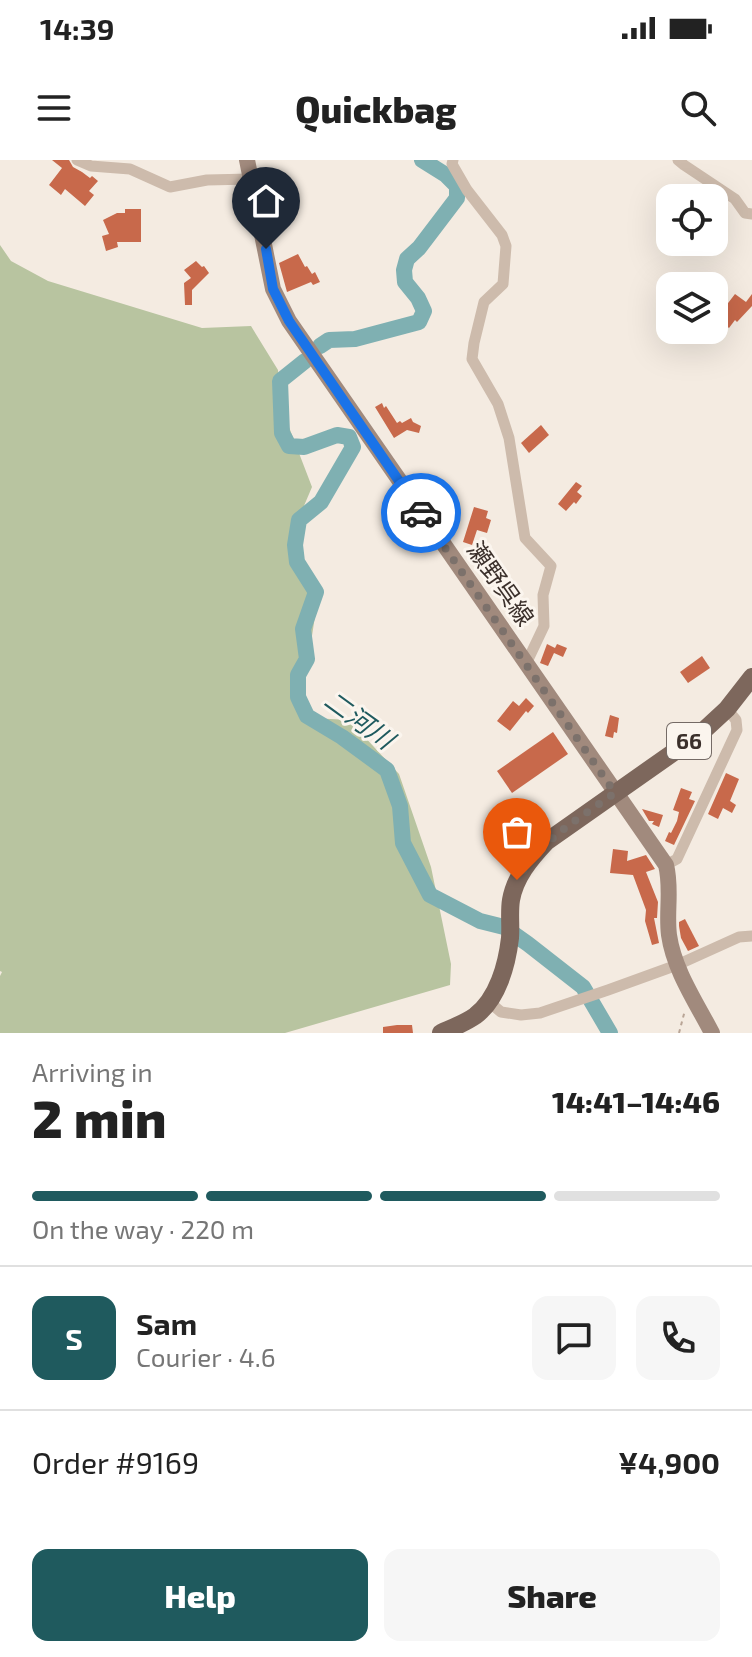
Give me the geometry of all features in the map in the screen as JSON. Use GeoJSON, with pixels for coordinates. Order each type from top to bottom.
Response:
{"type":"FeatureCollection","features":[{"type":"Feature","properties":{"kind":"main road","name":"瀬野呉線"},"geometry":{"type":"LineString","coordinates":[[247,160],[273,289],[289,321],[666,865]]}},
{"type":"Feature","properties":{"kind":"main road","name":"66"},"geometry":{"type":"LineString","coordinates":[[441,1033],[476,1016],[503,973],[510,939],[511,901],[517,880],[528,861],[546,842],[701,733],[727,709],[752,677]]}},
{"type":"Feature","properties":{"kind":"main road"},"geometry":{"type":"LineString","coordinates":[[666,865],[669,877],[668,930],[672,953],[712,1033]]}},
{"type":"Feature","properties":{"kind":"street"},"geometry":{"type":"LineString","coordinates":[[77,160],[91,166],[130,169],[170,187],[207,180],[250,179]]}},
{"type":"Feature","properties":{"kind":"street"},"geometry":{"type":"LineString","coordinates":[[453,160],[452,164],[467,190],[502,235],[506,246],[503,284],[484,302],[472,359],[498,404],[509,438],[525,538],[551,566],[543,595],[544,626],[526,664]]}},
{"type":"Feature","properties":{"kind":"street"},"geometry":{"type":"LineString","coordinates":[[678,160],[735,199],[745,213],[752,214]]}},
{"type":"Feature","properties":{"kind":"street"},"geometry":{"type":"LineString","coordinates":[[666,865],[677,859],[737,730],[736,720],[727,709]]}},
{"type":"Feature","properties":{"kind":"street"},"geometry":{"type":"LineString","coordinates":[[488,1001],[501,1012],[521,1015],[540,1013],[677,965],[739,937],[752,936]]}},
{"type":"Feature","properties":{"kind":"path"},"geometry":{"type":"LineString","coordinates":[[679,1033],[690,990]]}},
{"type":"Feature","properties":{"kind":"green space"},"geometry":{"type":"Polygon","coordinates":[[[0,245],[11,261],[48,281],[202,328],[251,326],[278,370],[279,401],[312,487],[292,534],[319,590],[308,662],[298,684],[312,718],[349,720],[399,774],[431,867],[451,964],[450,985],[285,1033],[0,1033],[0,245]]]}},
{"type":"Feature","properties":{"kind":"building"},"geometry":{"type":"Polygon","coordinates":[[[52,160],[69,160],[73,167],[98,181],[89,191],[94,195],[85,206],[65,189],[61,195],[49,185],[62,168],[52,160]]]}},
{"type":"Feature","properties":{"kind":"building"},"geometry":{"type":"Polygon","coordinates":[[[125,209],[141,209],[141,242],[117,242],[118,247],[106,251],[102,236],[109,234],[103,220],[117,213],[125,213],[125,209]]]}},
{"type":"Feature","properties":{"kind":"building"},"geometry":{"type":"Polygon","coordinates":[[[298,254],[305,267],[312,274],[315,272],[320,282],[313,285],[311,282],[287,292],[279,263],[298,254]]]}},
{"type":"Feature","properties":{"kind":"building"},"geometry":{"type":"Polygon","coordinates":[[[196,261],[209,273],[192,290],[192,305],[185,305],[184,283],[191,278],[184,270],[196,261]]]}},
{"type":"Feature","properties":{"kind":"building"},"geometry":{"type":"Polygon","coordinates":[[[735,294],[746,302],[752,294],[752,306],[729,328],[728,303],[735,294]]]}},
{"type":"Feature","properties":{"kind":"building"},"geometry":{"type":"Polygon","coordinates":[[[382,403],[397,423],[411,418],[421,426],[419,433],[407,430],[394,438],[375,407],[382,403]]]}},
{"type":"Feature","properties":{"kind":"building"},"geometry":{"type":"Polygon","coordinates":[[[541,425],[549,435],[529,453],[521,443],[541,425]]]}},
{"type":"Feature","properties":{"kind":"building"},"geometry":{"type":"Polygon","coordinates":[[[576,482],[582,486],[577,492],[582,496],[566,511],[558,504],[576,482]]]}},
{"type":"Feature","properties":{"kind":"building"},"geometry":{"type":"Polygon","coordinates":[[[474,507],[488,511],[486,518],[491,520],[487,533],[477,530],[472,545],[463,542],[474,507]]]}},
{"type":"Feature","properties":{"kind":"building"},"geometry":{"type":"Polygon","coordinates":[[[547,644],[567,648],[563,657],[554,653],[548,666],[540,663],[547,644]]]}},
{"type":"Feature","properties":{"kind":"building"},"geometry":{"type":"Polygon","coordinates":[[[702,656],[710,668],[688,683],[680,672],[702,656]]]}},
{"type":"Feature","properties":{"kind":"building"},"geometry":{"type":"Polygon","coordinates":[[[526,698],[534,706],[510,731],[497,721],[513,701],[519,706],[526,698]]]}},
{"type":"Feature","properties":{"kind":"building"},"geometry":{"type":"Polygon","coordinates":[[[610,715],[619,718],[613,738],[605,736],[610,715]]]}},
{"type":"Feature","properties":{"kind":"building"},"geometry":{"type":"Polygon","coordinates":[[[553,732],[568,754],[512,793],[497,771],[553,732]]]}},
{"type":"Feature","properties":{"kind":"building"},"geometry":{"type":"Polygon","coordinates":[[[726,773],[739,779],[730,801],[736,805],[732,813],[723,808],[718,819],[708,814],[726,773]]]}},
{"type":"Feature","properties":{"kind":"building"},"geometry":{"type":"Polygon","coordinates":[[[681,788],[692,792],[689,799],[695,801],[674,845],[665,841],[677,821],[679,812],[673,810],[681,788]]]}},
{"type":"Feature","properties":{"kind":"building"},"geometry":{"type":"Polygon","coordinates":[[[642,809],[663,815],[659,827],[652,824],[654,821],[649,821],[642,809]]]}},
{"type":"Feature","properties":{"kind":"building"},"geometry":{"type":"Polygon","coordinates":[[[613,849],[628,851],[627,861],[646,855],[655,869],[646,872],[658,902],[657,918],[654,918],[659,943],[652,945],[645,921],[646,910],[633,875],[610,873],[613,849]]]}},
{"type":"Feature","properties":{"kind":"building"},"geometry":{"type":"Polygon","coordinates":[[[685,919],[699,946],[688,951],[679,926],[679,922],[685,919]]]}},
{"type":"Feature","properties":{"kind":"building"},"geometry":{"type":"Polygon","coordinates":[[[412,1025],[413,1033],[383,1033],[383,1027],[412,1025]]]}},
{"type":"Feature","properties":{"kind":"waterway","name":"二河川"},"geometry":{"type":"LineString","coordinates":[[320,346],[329,340],[355,339],[419,322],[424,311],[405,282],[407,259],[457,198],[457,186],[422,160]]}},
{"type":"Feature","properties":{"kind":"waterway","name":"二河川"},"geometry":{"type":"LineString","coordinates":[[305,361],[280,381],[282,433],[289,446],[304,447],[337,435],[349,437],[353,447],[321,502],[299,520],[295,545],[297,562],[316,592],[303,629],[307,659],[298,675],[298,697],[307,716],[387,770],[400,806],[403,843],[430,895],[480,921],[504,927],[528,944],[583,987],[610,1033]]}},
{"type":"Feature","properties":{"kind":"way so far"},"geometry":{"type":"LineString","coordinates":[[421,513],[615,793],[546,842],[528,861],[517,880]]}},
{"type":"Feature","properties":{"kind":"route"},"geometry":{"type":"LineString","coordinates":[[266,249],[273,289],[289,321],[421,513]]}}]}
